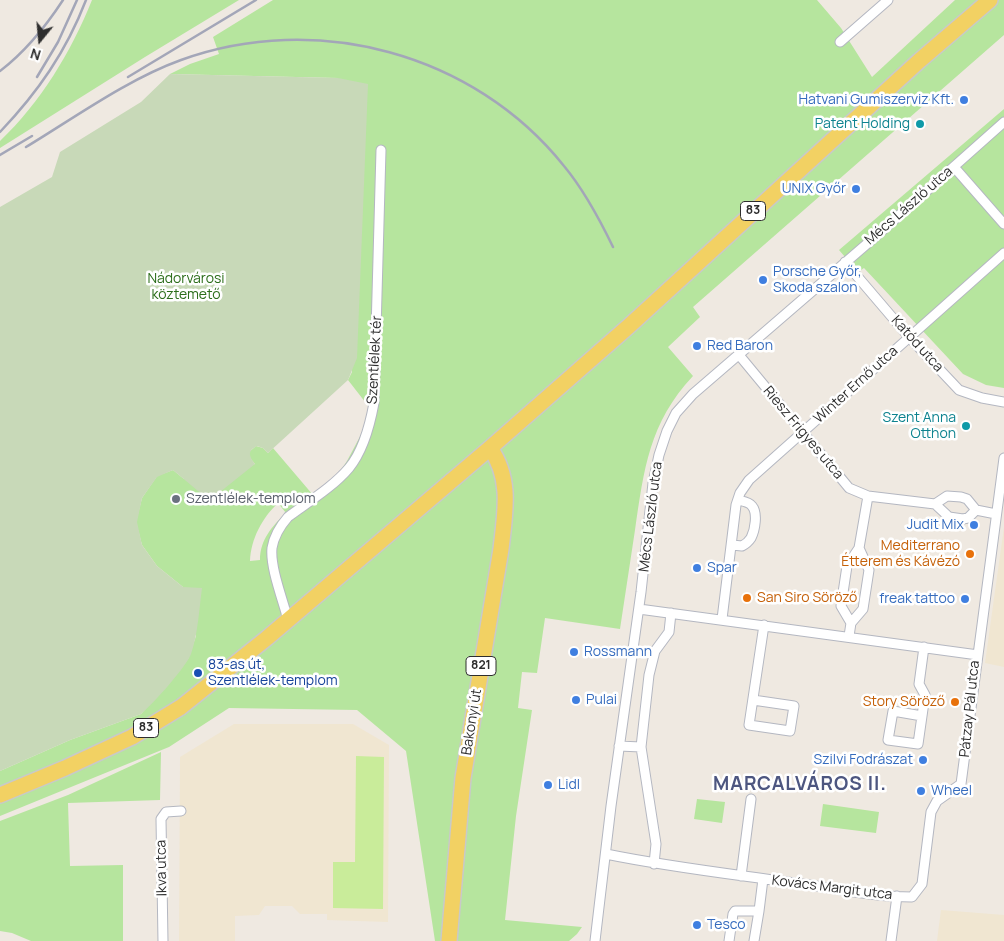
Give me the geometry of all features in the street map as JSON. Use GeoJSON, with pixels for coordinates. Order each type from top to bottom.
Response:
{"type":"FeatureCollection","features":[{"type":"Feature","properties":{"kind":"main road","name":"83"},"geometry":{"type":"LineString","coordinates":[[0,795],[65,768],[140,732],[181,707],[288,620],[490,448],[629,326],[919,61],[990,0]]}},
{"type":"Feature","properties":{"kind":"main road","name":"Bakonyi út"},"geometry":{"type":"LineString","coordinates":[[449,941],[463,778],[501,549],[505,513],[506,484],[498,459],[490,448]]}},
{"type":"Feature","properties":{"kind":"street"},"geometry":{"type":"LineString","coordinates":[[840,42],[888,0]]}},
{"type":"Feature","properties":{"kind":"street","name":"Mécs László utca"},"geometry":{"type":"LineString","coordinates":[[595,941],[619,746],[639,608],[653,483],[663,441],[676,413],[683,404],[1004,122]]}},
{"type":"Feature","properties":{"kind":"street","name":"Szentlélek tér"},"geometry":{"type":"LineString","coordinates":[[288,620],[275,575],[272,548],[275,537],[288,517],[348,469],[358,453],[371,420],[374,394],[382,150]]}},
{"type":"Feature","properties":{"kind":"street"},"geometry":{"type":"LineString","coordinates":[[954,167],[1004,224]]}},
{"type":"Feature","properties":{"kind":"street","name":"Winter Ernő utca"},"geometry":{"type":"LineString","coordinates":[[738,500],[740,493],[750,480],[1004,253]]}},
{"type":"Feature","properties":{"kind":"street","name":"Katód utca"},"geometry":{"type":"LineString","coordinates":[[845,262],[909,337],[959,390],[982,398],[1004,402]]}},
{"type":"Feature","properties":{"kind":"street","name":"Riesz Frigyes utca"},"geometry":{"type":"LineString","coordinates":[[739,355],[849,488],[868,496],[935,504],[949,517],[968,518],[976,510]]}},
{"type":"Feature","properties":{"kind":"street"},"geometry":{"type":"LineString","coordinates":[[978,655],[1004,458]]}},
{"type":"Feature","properties":{"kind":"street"},"geometry":{"type":"LineString","coordinates":[[851,623],[841,606],[847,566],[859,548],[868,496]]}},
{"type":"Feature","properties":{"kind":"street","name":"Riesz Frigyes utca"},"geometry":{"type":"LineString","coordinates":[[935,504],[947,496],[961,497],[967,499],[976,510],[996,514]]}},
{"type":"Feature","properties":{"kind":"street"},"geometry":{"type":"LineString","coordinates":[[722,619],[738,500],[754,507],[754,532],[750,540],[742,546],[732,545]]}},
{"type":"Feature","properties":{"kind":"street"},"geometry":{"type":"LineString","coordinates":[[849,636],[851,623],[863,610],[869,570],[859,548]]}},
{"type":"Feature","properties":{"kind":"street","name":"Pátzay Pál utca"},"geometry":{"type":"LineString","coordinates":[[639,608],[978,655],[961,784]]}},
{"type":"Feature","properties":{"kind":"street"},"geometry":{"type":"LineString","coordinates":[[654,864],[655,838],[641,747],[649,675],[655,651],[669,632],[671,613]]}},
{"type":"Feature","properties":{"kind":"street"},"geometry":{"type":"LineString","coordinates":[[753,700],[794,706],[790,731],[750,725],[753,700],[764,625]]}},
{"type":"Feature","properties":{"kind":"street"},"geometry":{"type":"LineString","coordinates":[[922,716],[892,711],[888,740],[918,744],[925,696],[919,684],[924,647]]}},
{"type":"Feature","properties":{"kind":"street"},"geometry":{"type":"LineString","coordinates":[[619,746],[641,747]]}},
{"type":"Feature","properties":{"kind":"street","name":"Kovács Margit utca"},"geometry":{"type":"LineString","coordinates":[[606,854],[654,864],[741,876],[897,896],[912,896],[922,884],[931,812],[937,801],[961,784]]}},
{"type":"Feature","properties":{"kind":"street"},"geometry":{"type":"LineString","coordinates":[[741,876],[751,799]]}},
{"type":"Feature","properties":{"kind":"street","name":"Ikva utca"},"geometry":{"type":"LineString","coordinates":[[163,941],[161,819],[166,812],[181,811]]}},
{"type":"Feature","properties":{"kind":"street"},"geometry":{"type":"LineString","coordinates":[[754,941],[763,879]]}},
{"type":"Feature","properties":{"kind":"street"},"geometry":{"type":"LineString","coordinates":[[891,941],[897,896]]}},
{"type":"Feature","properties":{"kind":"street"},"geometry":{"type":"LineString","coordinates":[[730,941],[735,911],[759,911]]}},
{"type":"Feature","properties":{"kind":"shaded area"},"geometry":{"type":"Polygon","coordinates":[[[1004,527],[1004,667],[985,663],[1004,527]]]}},
{"type":"Feature","properties":{"kind":"shaded area"},"geometry":{"type":"Polygon","coordinates":[[[234,724],[353,724],[389,745],[388,922],[327,920],[327,914],[300,914],[292,906],[265,906],[259,915],[235,916],[235,941],[179,941],[180,757],[234,724]]]}},
{"type":"Feature","properties":{"kind":"shaded area"},"geometry":{"type":"Polygon","coordinates":[[[941,910],[1004,915],[1004,941],[937,941],[941,910]]]}},
{"type":"Feature","properties":{"kind":"green space"},"geometry":{"type":"Polygon","coordinates":[[[92,0],[239,0],[0,148],[0,141],[29,110],[54,75],[75,38],[92,0]]]}},
{"type":"Feature","properties":{"kind":"green space"},"geometry":{"type":"Polygon","coordinates":[[[273,0],[817,0],[841,28],[872,77],[955,0],[1004,0],[1004,35],[693,307],[700,317],[668,347],[693,376],[667,411],[651,448],[642,487],[620,629],[545,618],[537,673],[522,672],[518,708],[532,710],[516,816],[505,920],[582,927],[569,941],[435,941],[406,751],[357,710],[229,708],[169,747],[0,816],[0,771],[70,740],[141,714],[188,659],[196,636],[183,587],[157,566],[142,545],[136,522],[142,498],[157,476],[173,470],[184,479],[255,464],[249,457],[249,452],[256,446],[263,448],[268,453],[273,448],[313,495],[339,473],[364,429],[369,407],[348,380],[352,372],[338,78],[170,74],[190,64],[219,54],[213,37],[273,0]],[[278,503],[267,515],[255,537],[250,561],[260,560],[262,546],[268,534],[286,513],[278,503]]]}},
{"type":"Feature","properties":{"kind":"green space","name":"Nádorvárosi köztemető"},"geometry":{"type":"Polygon","coordinates":[[[170,74],[338,78],[368,84],[357,358],[348,380],[268,453],[263,448],[257,446],[254,448],[250,454],[255,464],[215,496],[206,496],[173,470],[157,477],[142,498],[137,522],[142,545],[157,566],[183,587],[202,588],[195,638],[188,660],[169,685],[141,714],[70,740],[0,771],[0,207],[52,177],[60,152],[141,102],[170,74]]]}},
{"type":"Feature","properties":{"kind":"green space"},"geometry":{"type":"Polygon","coordinates":[[[1004,109],[1004,388],[986,385],[963,374],[864,268],[858,272],[839,250],[1004,109]]]}},
{"type":"Feature","properties":{"kind":"green space"},"geometry":{"type":"Polygon","coordinates":[[[161,752],[160,800],[68,803],[70,866],[123,865],[123,941],[31,941],[12,933],[0,931],[0,821],[68,795],[161,752]]]}},
{"type":"Feature","properties":{"kind":"green space"},"geometry":{"type":"Polygon","coordinates":[[[356,756],[384,757],[383,909],[333,908],[333,862],[355,862],[356,756]]]}},
{"type":"Feature","properties":{"kind":"green space"},"geometry":{"type":"Polygon","coordinates":[[[697,799],[725,802],[722,823],[694,819],[697,799]]]}},
{"type":"Feature","properties":{"kind":"green space"},"geometry":{"type":"Polygon","coordinates":[[[823,804],[879,812],[876,833],[820,826],[823,804]]]}},
{"type":"Feature","properties":{"kind":"railway"},"geometry":{"type":"LineString","coordinates":[[0,71],[18,56],[34,38],[63,0]]}},
{"type":"Feature","properties":{"kind":"railway"},"geometry":{"type":"LineString","coordinates":[[37,77],[58,42],[77,0]]}},
{"type":"Feature","properties":{"kind":"railway"},"geometry":{"type":"LineString","coordinates":[[0,132],[27,102],[50,70],[69,37],[86,0]]}},
{"type":"Feature","properties":{"kind":"railway"},"geometry":{"type":"LineString","coordinates":[[128,77],[256,0]]}},
{"type":"Feature","properties":{"kind":"railway"},"geometry":{"type":"LineString","coordinates":[[26,147],[121,88],[181,60],[233,46],[285,40],[338,42],[389,52],[439,70],[485,95],[527,127],[564,166],[591,205],[613,247]]}},
{"type":"Feature","properties":{"kind":"railway"},"geometry":{"type":"LineString","coordinates":[[0,155],[32,136]]}},
{"type":"Feature","properties":{"kind":"place","name":"Hatvani Gumiszerviz Kft."},"geometry":{"type":"Point","coordinates":[964,100]}},
{"type":"Feature","properties":{"kind":"place","name":"Patent Holding"},"geometry":{"type":"Point","coordinates":[920,124]}},
{"type":"Feature","properties":{"kind":"place","name":"UNIX Győr"},"geometry":{"type":"Point","coordinates":[856,189]}},
{"type":"Feature","properties":{"kind":"place","name":"Porsche Győr, Skoda szalon"},"geometry":{"type":"Point","coordinates":[763,280]}},
{"type":"Feature","properties":{"kind":"place","name":"Red Baron"},"geometry":{"type":"Point","coordinates":[697,346]}},
{"type":"Feature","properties":{"kind":"place","name":"Szent Anna Otthon"},"geometry":{"type":"Point","coordinates":[966,426]}},
{"type":"Feature","properties":{"kind":"place","name":"Szentlélek-templom"},"geometry":{"type":"Point","coordinates":[176,499]}},
{"type":"Feature","properties":{"kind":"place","name":"Judit Mix"},"geometry":{"type":"Point","coordinates":[974,525]}},
{"type":"Feature","properties":{"kind":"place","name":"Mediterrano Étterem és Kávézó"},"geometry":{"type":"Point","coordinates":[970,554]}},
{"type":"Feature","properties":{"kind":"place","name":"Spar"},"geometry":{"type":"Point","coordinates":[697,568]}},
{"type":"Feature","properties":{"kind":"place","name":"San Siro Söröző"},"geometry":{"type":"Point","coordinates":[747,598]}},
{"type":"Feature","properties":{"kind":"place","name":"freak tattoo"},"geometry":{"type":"Point","coordinates":[965,599]}},
{"type":"Feature","properties":{"kind":"place","name":"Rossmann"},"geometry":{"type":"Point","coordinates":[574,652]}},
{"type":"Feature","properties":{"kind":"place","name":"83-as út, Szentlélek-templom"},"geometry":{"type":"Point","coordinates":[198,673]}},
{"type":"Feature","properties":{"kind":"place","name":"Pulai"},"geometry":{"type":"Point","coordinates":[576,700]}},
{"type":"Feature","properties":{"kind":"place","name":"Story Söröző"},"geometry":{"type":"Point","coordinates":[955,702]}},
{"type":"Feature","properties":{"kind":"place","name":"Szilvi Fodrászat"},"geometry":{"type":"Point","coordinates":[923,760]}},
{"type":"Feature","properties":{"kind":"place","name":"Lidl"},"geometry":{"type":"Point","coordinates":[548,785]}},
{"type":"Feature","properties":{"kind":"place","name":"Wheel"},"geometry":{"type":"Point","coordinates":[921,791]}},
{"type":"Feature","properties":{"kind":"place","name":"Tesco"},"geometry":{"type":"Point","coordinates":[697,925]}},
{"type":"Feature","properties":{"kind":"district","name":"MARCALVÁROS II."},"geometry":{"type":"Point","coordinates":[800,785]}}]}
